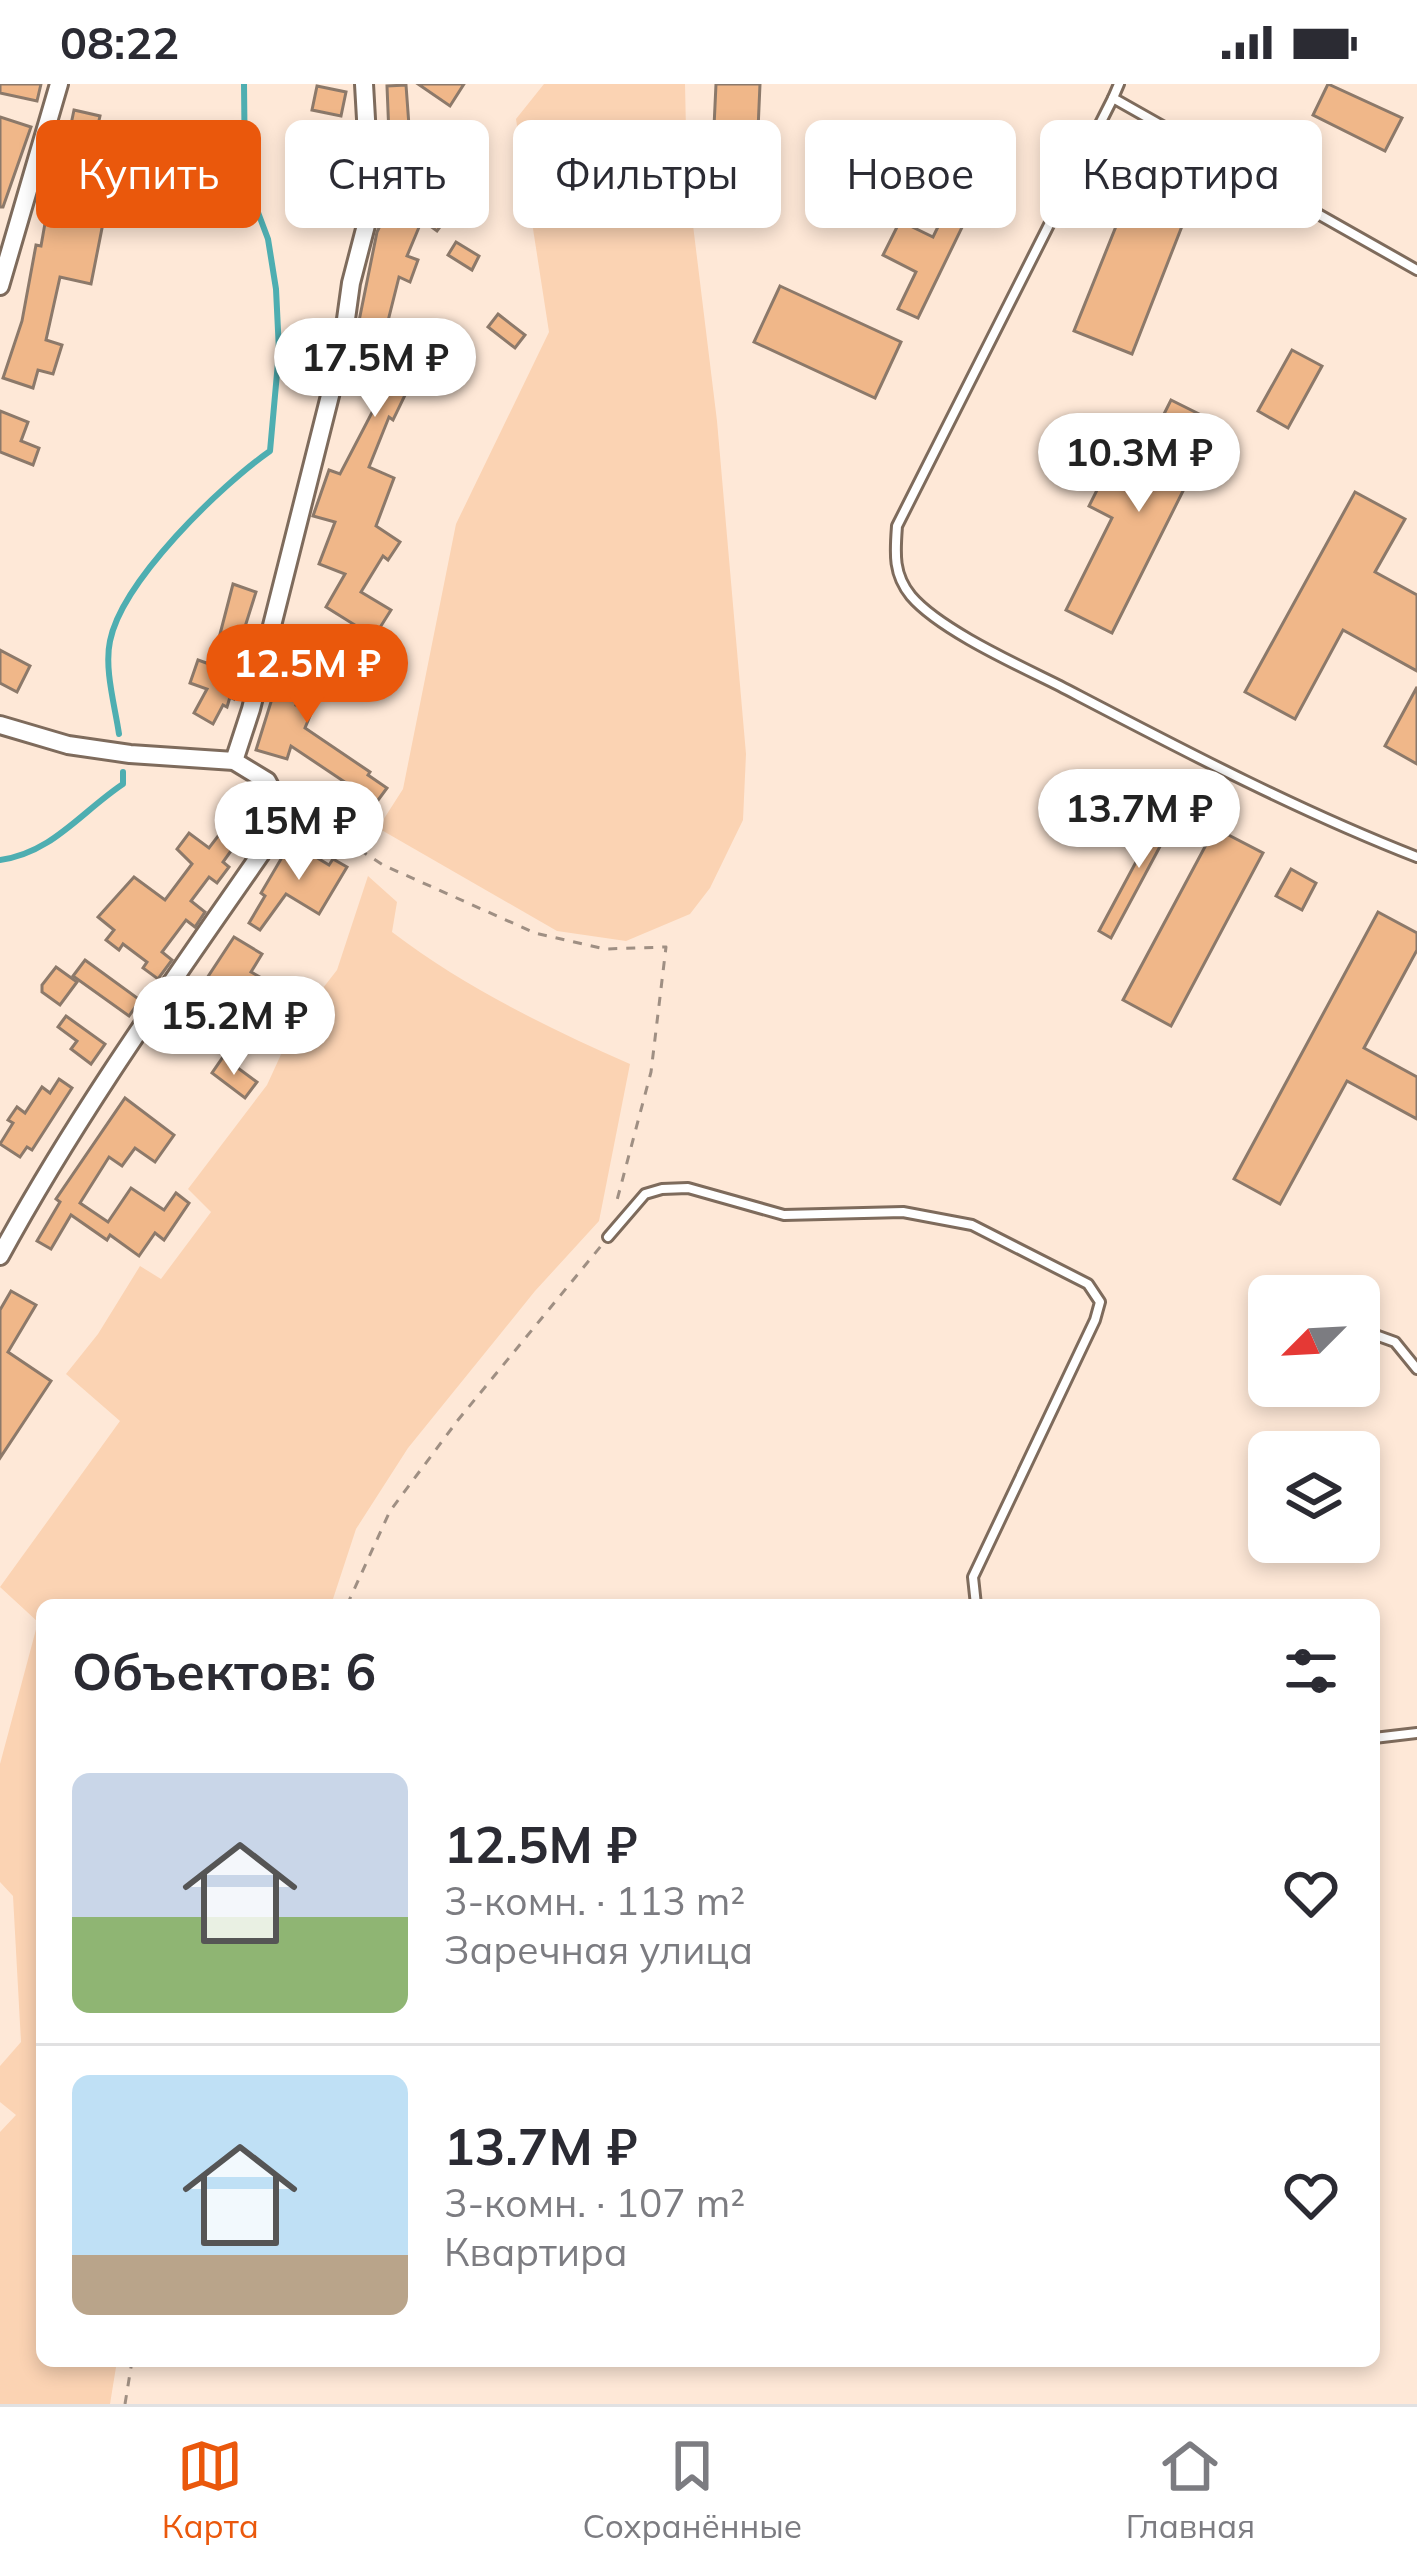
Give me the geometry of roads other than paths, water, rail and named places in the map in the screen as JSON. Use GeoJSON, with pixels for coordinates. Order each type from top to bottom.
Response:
{"type":"FeatureCollection","features":[{"type":"Feature","properties":{"kind":"street"},"geometry":{"type":"LineString","coordinates":[[0,286],[59,84]]}},
{"type":"Feature","properties":{"kind":"street"},"geometry":{"type":"LineString","coordinates":[[234,761],[342,348],[351,284],[371,206],[364,84]]}},
{"type":"Feature","properties":{"kind":"street"},"geometry":{"type":"LineString","coordinates":[[0,725],[68,745],[234,761],[267,781],[276,797],[280,826],[100,1086],[0,1256]]}},
{"type":"Feature","properties":{"kind":"lane"},"geometry":{"type":"LineString","coordinates":[[1119,84],[898,526],[894,556],[900,581],[934,616],[1010,661],[1258,789],[1417,857]]}},
{"type":"Feature","properties":{"kind":"lane"},"geometry":{"type":"LineString","coordinates":[[1113,98],[1417,271]]}},
{"type":"Feature","properties":{"kind":"lane"},"geometry":{"type":"LineString","coordinates":[[608,1238],[645,1194],[688,1188],[784,1215],[903,1213],[972,1225],[1088,1284],[1100,1302],[1095,1320],[973,1577],[975,1599]]}},
{"type":"Feature","properties":{"kind":"lane"},"geometry":{"type":"LineString","coordinates":[[1380,1337],[1395,1342],[1417,1369]]}},
{"type":"Feature","properties":{"kind":"lane"},"geometry":{"type":"LineString","coordinates":[[1380,1737],[1417,1733]]}},
{"type":"Feature","properties":{"kind":"waterway"},"geometry":{"type":"LineString","coordinates":[[119,734],[108,663],[118,617],[176,537],[270,451],[279,351],[276,289],[268,239],[245,178],[244,84]]}},
{"type":"Feature","properties":{"kind":"waterway"},"geometry":{"type":"LineString","coordinates":[[0,860],[35,849],[65,830],[123,784],[123,772]]}}]}
